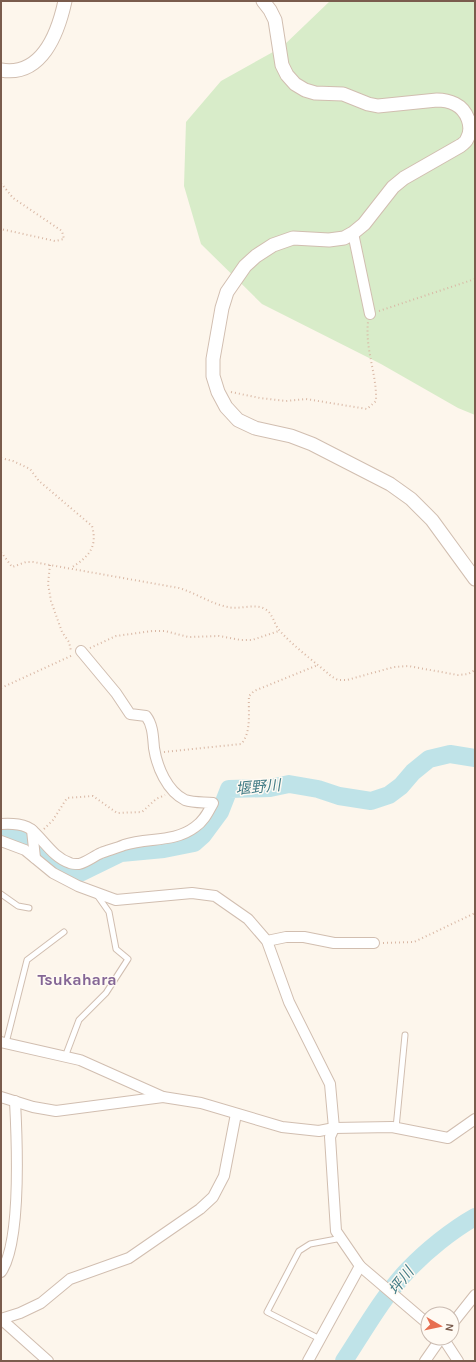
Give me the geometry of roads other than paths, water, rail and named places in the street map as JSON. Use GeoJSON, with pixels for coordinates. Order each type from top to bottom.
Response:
{"type":"FeatureCollection","features":[{"type":"Feature","properties":{"kind":"street"},"geometry":{"type":"LineString","coordinates":[[1,70],[10,72],[21,70],[41,58],[53,36],[65,1]]}},
{"type":"Feature","properties":{"kind":"street"},"geometry":{"type":"LineString","coordinates":[[263,1],[275,20],[282,65],[287,75],[295,84],[305,90],[315,93],[343,94],[368,104],[378,106],[446,100],[455,103],[462,108],[469,122],[470,131],[467,140],[460,146],[404,178],[393,187],[364,224],[353,233],[344,238],[329,240],[293,238],[273,245],[256,256],[245,266],[227,292],[222,308],[213,359],[213,376],[218,392],[226,407],[238,420],[255,428],[291,436],[312,444],[390,484],[411,499],[432,520],[475,579]]}},
{"type":"Feature","properties":{"kind":"street"},"geometry":{"type":"LineString","coordinates":[[353,233],[370,314]]}},
{"type":"Feature","properties":{"kind":"street"},"geometry":{"type":"LineString","coordinates":[[1,824],[8,823],[20,825],[34,833],[48,848],[62,859],[71,863],[79,864],[102,853],[132,842],[166,839],[183,834],[195,827],[205,817],[213,803],[185,800],[173,791],[162,774],[155,753],[150,722],[146,716],[130,714],[116,693],[81,651]]}},
{"type":"Feature","properties":{"kind":"street"},"geometry":{"type":"LineString","coordinates":[[34,833],[35,856]]}},
{"type":"Feature","properties":{"kind":"street"},"geometry":{"type":"LineString","coordinates":[[1,841],[25,850],[35,856],[53,873],[78,886],[116,900],[192,893],[215,896],[248,919],[267,941],[289,1002],[330,1084],[334,1128],[330,1136],[336,1231],[360,1266],[420,1317]]}},
{"type":"Feature","properties":{"kind":"street"},"geometry":{"type":"LineString","coordinates":[[267,941],[286,937],[304,937],[334,943],[374,943]]}},
{"type":"Feature","properties":{"kind":"street"},"geometry":{"type":"LineString","coordinates":[[3,1042],[80,1060],[164,1096],[201,1103],[282,1127],[319,1131],[334,1128],[396,1128],[448,1138],[475,1118]]}},
{"type":"Feature","properties":{"kind":"street"},"geometry":{"type":"LineString","coordinates":[[1,1097],[33,1107],[56,1111],[164,1096]]}},
{"type":"Feature","properties":{"kind":"street"},"geometry":{"type":"LineString","coordinates":[[1,1272],[10,1248],[14,1225],[17,1139],[15,1101]]}},
{"type":"Feature","properties":{"kind":"street"},"geometry":{"type":"LineString","coordinates":[[1,1319],[20,1313],[41,1303],[70,1279],[129,1258],[200,1209],[214,1197],[224,1176],[236,1114]]}},
{"type":"Feature","properties":{"kind":"street"},"geometry":{"type":"LineString","coordinates":[[308,1361],[360,1266]]}},
{"type":"Feature","properties":{"kind":"street"},"geometry":{"type":"LineString","coordinates":[[460,1314],[475,1295]]}},
{"type":"Feature","properties":{"kind":"street"},"geometry":{"type":"LineString","coordinates":[[1,1319],[48,1361]]}},
{"type":"Feature","properties":{"kind":"street"},"geometry":{"type":"LineString","coordinates":[[425,1361],[436,1346]]}},
{"type":"Feature","properties":{"kind":"street"},"geometry":{"type":"LineString","coordinates":[[448,1346],[458,1361]]}},
{"type":"Feature","properties":{"kind":"lane"},"geometry":{"type":"LineString","coordinates":[[66,1057],[79,1020],[106,993],[128,959],[116,949],[108,912],[96,892]]}},
{"type":"Feature","properties":{"kind":"lane"},"geometry":{"type":"LineString","coordinates":[[1,894],[18,906],[29,908]]}},
{"type":"Feature","properties":{"kind":"lane"},"geometry":{"type":"LineString","coordinates":[[3,1042],[27,960],[64,932]]}},
{"type":"Feature","properties":{"kind":"lane"},"geometry":{"type":"LineString","coordinates":[[396,1128],[405,1036]]}},
{"type":"Feature","properties":{"kind":"lane"},"geometry":{"type":"LineString","coordinates":[[320,1339],[267,1312],[299,1251],[310,1244],[342,1238]]}},
{"type":"Feature","properties":{"kind":"waterway","name":"堰野川"},"geometry":{"type":"LineString","coordinates":[[1,831],[23,835],[63,869],[78,874],[121,853],[164,849],[194,843],[203,835],[220,812],[229,789],[270,788],[289,784],[318,789],[339,796],[371,801],[389,795],[401,786],[413,772],[429,759],[450,754],[475,758]]}},
{"type":"Feature","properties":{"kind":"waterway","name":"坪川"},"geometry":{"type":"LineString","coordinates":[[344,1361],[382,1302],[408,1270],[440,1241],[475,1217]]}},
{"type":"Feature","properties":{"kind":"district","name":"Tsukahara"},"geometry":{"type":"Point","coordinates":[77,979]}}]}
